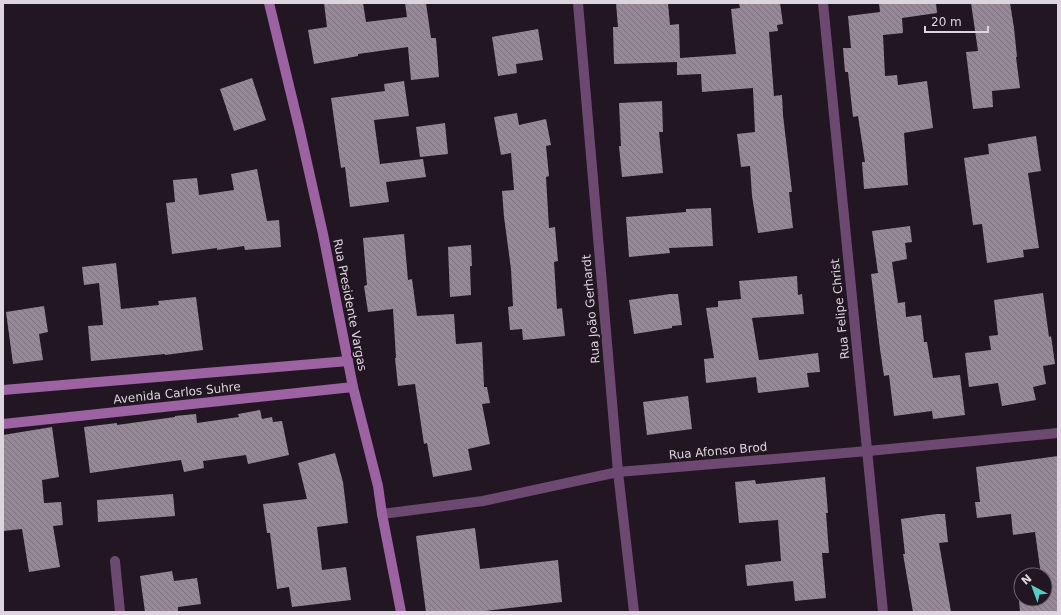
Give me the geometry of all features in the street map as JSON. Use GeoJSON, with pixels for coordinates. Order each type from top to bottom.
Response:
{"type":"FeatureCollection","features":[{"type":"Feature","properties":{"kind":"street","name":"Rua Presidente Vargas"},"geometry":{"type":"LineString","coordinates":[[270,3],[323,234],[353,387],[378,486],[401,612]]}},
{"type":"Feature","properties":{"kind":"street","name":"Rua João Gerhardt"},"geometry":{"type":"LineString","coordinates":[[578,3],[618,472],[634,612]]}},
{"type":"Feature","properties":{"kind":"street","name":"Rua Felipe Christ"},"geometry":{"type":"LineString","coordinates":[[823,3],[883,612]]}},
{"type":"Feature","properties":{"kind":"street","name":"Avenida Carlos Suhre"},"geometry":{"type":"LineString","coordinates":[[3,390],[348,361]]}},
{"type":"Feature","properties":{"kind":"street","name":"Avenida Carlos Suhre"},"geometry":{"type":"LineString","coordinates":[[3,424],[353,387]]}},
{"type":"Feature","properties":{"kind":"street","name":"Rua Afonso Brod"},"geometry":{"type":"LineString","coordinates":[[382,514],[483,501],[618,472],[1058,433]]}},
{"type":"Feature","properties":{"kind":"street"},"geometry":{"type":"LineString","coordinates":[[115,561],[120,612]]}},
{"type":"Feature","properties":{"kind":"building"},"geometry":{"type":"Polygon","coordinates":[[[324,3],[363,3],[366,22],[407,17],[405,3],[426,3],[431,38],[436,38],[439,77],[411,80],[408,47],[358,54],[358,56],[314,64],[308,30],[327,27],[324,3]]]}},
{"type":"Feature","properties":{"kind":"building"},"geometry":{"type":"Polygon","coordinates":[[[616,3],[668,3],[670,25],[679,24],[680,58],[736,54],[731,9],[740,8],[739,3],[780,3],[783,24],[777,25],[778,31],[769,32],[774,96],[782,95],[792,192],[789,192],[793,228],[758,233],[752,196],[750,166],[741,167],[737,134],[755,132],[753,88],[702,92],[701,74],[677,75],[677,62],[614,64],[613,27],[618,27],[616,3]]]}},
{"type":"Feature","properties":{"kind":"building"},"geometry":{"type":"Polygon","coordinates":[[[879,3],[936,3],[937,13],[902,18],[903,33],[883,35],[885,76],[897,75],[898,85],[927,81],[933,128],[904,133],[908,185],[864,189],[862,162],[865,162],[858,116],[853,117],[848,72],[845,72],[843,48],[851,48],[848,16],[880,12],[879,3]]]}},
{"type":"Feature","properties":{"kind":"building"},"geometry":{"type":"Polygon","coordinates":[[[971,3],[1010,3],[1020,88],[992,91],[993,107],[973,109],[966,52],[978,51],[971,3]]]}},
{"type":"Feature","properties":{"kind":"building"},"geometry":{"type":"Polygon","coordinates":[[[538,29],[543,60],[516,64],[517,73],[498,76],[492,37],[538,29]]]}},
{"type":"Feature","properties":{"kind":"building"},"geometry":{"type":"Polygon","coordinates":[[[252,78],[266,120],[234,131],[220,89],[252,78]]]}},
{"type":"Feature","properties":{"kind":"building"},"geometry":{"type":"Polygon","coordinates":[[[404,81],[409,116],[374,120],[380,164],[423,159],[426,177],[386,182],[389,202],[350,207],[345,167],[341,168],[331,98],[385,91],[384,84],[404,81]]]}},
{"type":"Feature","properties":{"kind":"building"},"geometry":{"type":"Polygon","coordinates":[[[662,101],[663,132],[659,132],[663,173],[622,177],[619,146],[621,146],[619,103],[662,101]]]}},
{"type":"Feature","properties":{"kind":"building"},"geometry":{"type":"Polygon","coordinates":[[[517,113],[519,125],[546,119],[551,145],[546,146],[549,176],[546,177],[549,228],[555,227],[558,261],[554,262],[557,309],[562,308],[565,336],[523,340],[522,329],[510,330],[508,307],[513,306],[511,269],[502,191],[514,190],[511,153],[501,155],[494,117],[517,113]]]}},
{"type":"Feature","properties":{"kind":"building"},"geometry":{"type":"Polygon","coordinates":[[[445,123],[448,154],[420,157],[416,127],[445,123]]]}},
{"type":"Feature","properties":{"kind":"building"},"geometry":{"type":"Polygon","coordinates":[[[1036,136],[1041,171],[1028,173],[1039,248],[1023,250],[1024,257],[987,263],[982,224],[973,225],[964,158],[989,154],[988,144],[1036,136]]]}},
{"type":"Feature","properties":{"kind":"building"},"geometry":{"type":"Polygon","coordinates":[[[257,169],[267,221],[279,220],[281,247],[245,250],[244,246],[172,254],[166,203],[175,202],[173,180],[197,178],[199,195],[234,190],[231,174],[257,169]]]}},
{"type":"Feature","properties":{"kind":"building"},"geometry":{"type":"Polygon","coordinates":[[[711,208],[713,246],[669,248],[670,253],[629,257],[626,217],[686,212],[686,209],[711,208]]]}},
{"type":"Feature","properties":{"kind":"building"},"geometry":{"type":"Polygon","coordinates":[[[910,226],[912,242],[905,243],[907,259],[892,262],[898,303],[905,302],[906,317],[921,315],[924,342],[927,342],[933,378],[960,375],[965,415],[933,419],[932,411],[894,416],[889,375],[884,376],[871,274],[878,273],[872,231],[910,226]]]}},
{"type":"Feature","properties":{"kind":"building"},"geometry":{"type":"Polygon","coordinates":[[[404,234],[408,280],[412,279],[417,316],[454,314],[456,344],[482,342],[484,387],[487,387],[490,403],[482,404],[490,444],[468,449],[472,470],[433,477],[427,443],[424,444],[415,384],[398,386],[393,309],[368,312],[364,286],[367,285],[363,238],[404,234]]]}},
{"type":"Feature","properties":{"kind":"building"},"geometry":{"type":"Polygon","coordinates":[[[471,245],[471,295],[450,297],[448,247],[471,245]]]}},
{"type":"Feature","properties":{"kind":"building"},"geometry":{"type":"Polygon","coordinates":[[[116,263],[121,309],[159,305],[158,301],[196,297],[203,350],[165,355],[91,361],[88,326],[103,325],[99,283],[84,285],[82,267],[116,263]]]}},
{"type":"Feature","properties":{"kind":"building"},"geometry":{"type":"Polygon","coordinates":[[[797,276],[798,295],[802,294],[804,314],[752,318],[759,360],[818,353],[820,372],[807,373],[809,387],[758,393],[756,377],[706,383],[704,359],[714,358],[706,308],[718,307],[718,301],[741,299],[739,281],[797,276]]]}},
{"type":"Feature","properties":{"kind":"building"},"geometry":{"type":"Polygon","coordinates":[[[1043,293],[1049,337],[1051,336],[1055,364],[1043,366],[1046,384],[1033,387],[1036,400],[1002,406],[998,383],[969,387],[965,353],[991,350],[989,336],[998,335],[994,300],[1043,293]]]}},
{"type":"Feature","properties":{"kind":"building"},"geometry":{"type":"Polygon","coordinates":[[[678,294],[682,325],[634,334],[629,300],[678,294]]]}},
{"type":"Feature","properties":{"kind":"building"},"geometry":{"type":"Polygon","coordinates":[[[44,306],[48,332],[39,334],[43,360],[13,364],[6,312],[44,306]]]}},
{"type":"Feature","properties":{"kind":"building"},"geometry":{"type":"Polygon","coordinates":[[[688,396],[692,429],[647,435],[643,402],[688,396]]]}},
{"type":"Feature","properties":{"kind":"building"},"geometry":{"type":"Polygon","coordinates":[[[260,410],[262,419],[272,417],[273,422],[282,421],[289,455],[248,464],[246,455],[203,461],[204,468],[184,472],[181,460],[90,473],[84,427],[117,423],[117,425],[196,414],[197,423],[239,417],[238,414],[260,410]]]}},
{"type":"Feature","properties":{"kind":"building"},"geometry":{"type":"Polygon","coordinates":[[[52,427],[59,477],[42,480],[44,503],[61,502],[63,525],[53,526],[60,567],[29,572],[22,529],[3,531],[3,435],[52,427]]]}},
{"type":"Feature","properties":{"kind":"building"},"geometry":{"type":"Polygon","coordinates":[[[335,453],[343,482],[348,523],[317,527],[322,570],[346,567],[351,600],[292,607],[289,587],[277,589],[270,533],[267,533],[263,504],[307,499],[298,463],[335,453]]]}},
{"type":"Feature","properties":{"kind":"building"},"geometry":{"type":"Polygon","coordinates":[[[1058,456],[1058,612],[1020,612],[1020,607],[1053,607],[1053,567],[1040,567],[1035,532],[1013,535],[1011,514],[977,518],[975,502],[980,502],[976,467],[1058,456]]]}},
{"type":"Feature","properties":{"kind":"building"},"geometry":{"type":"Polygon","coordinates":[[[825,477],[829,553],[822,553],[826,598],[795,601],[793,581],[747,586],[745,565],[781,561],[778,520],[739,523],[735,482],[755,480],[756,484],[825,477]]]}},
{"type":"Feature","properties":{"kind":"building"},"geometry":{"type":"Polygon","coordinates":[[[173,494],[175,516],[98,522],[97,500],[173,494]]]}},
{"type":"Feature","properties":{"kind":"building"},"geometry":{"type":"Polygon","coordinates":[[[945,514],[948,542],[939,543],[951,612],[913,612],[903,554],[905,554],[901,519],[945,514]]]}},
{"type":"Feature","properties":{"kind":"building"},"geometry":{"type":"Polygon","coordinates":[[[475,528],[480,569],[558,560],[562,602],[485,612],[426,612],[416,536],[475,528]]]}},
{"type":"Feature","properties":{"kind":"building"},"geometry":{"type":"Polygon","coordinates":[[[172,571],[174,581],[197,578],[201,604],[178,607],[178,612],[145,612],[140,576],[172,571]]]}}]}
